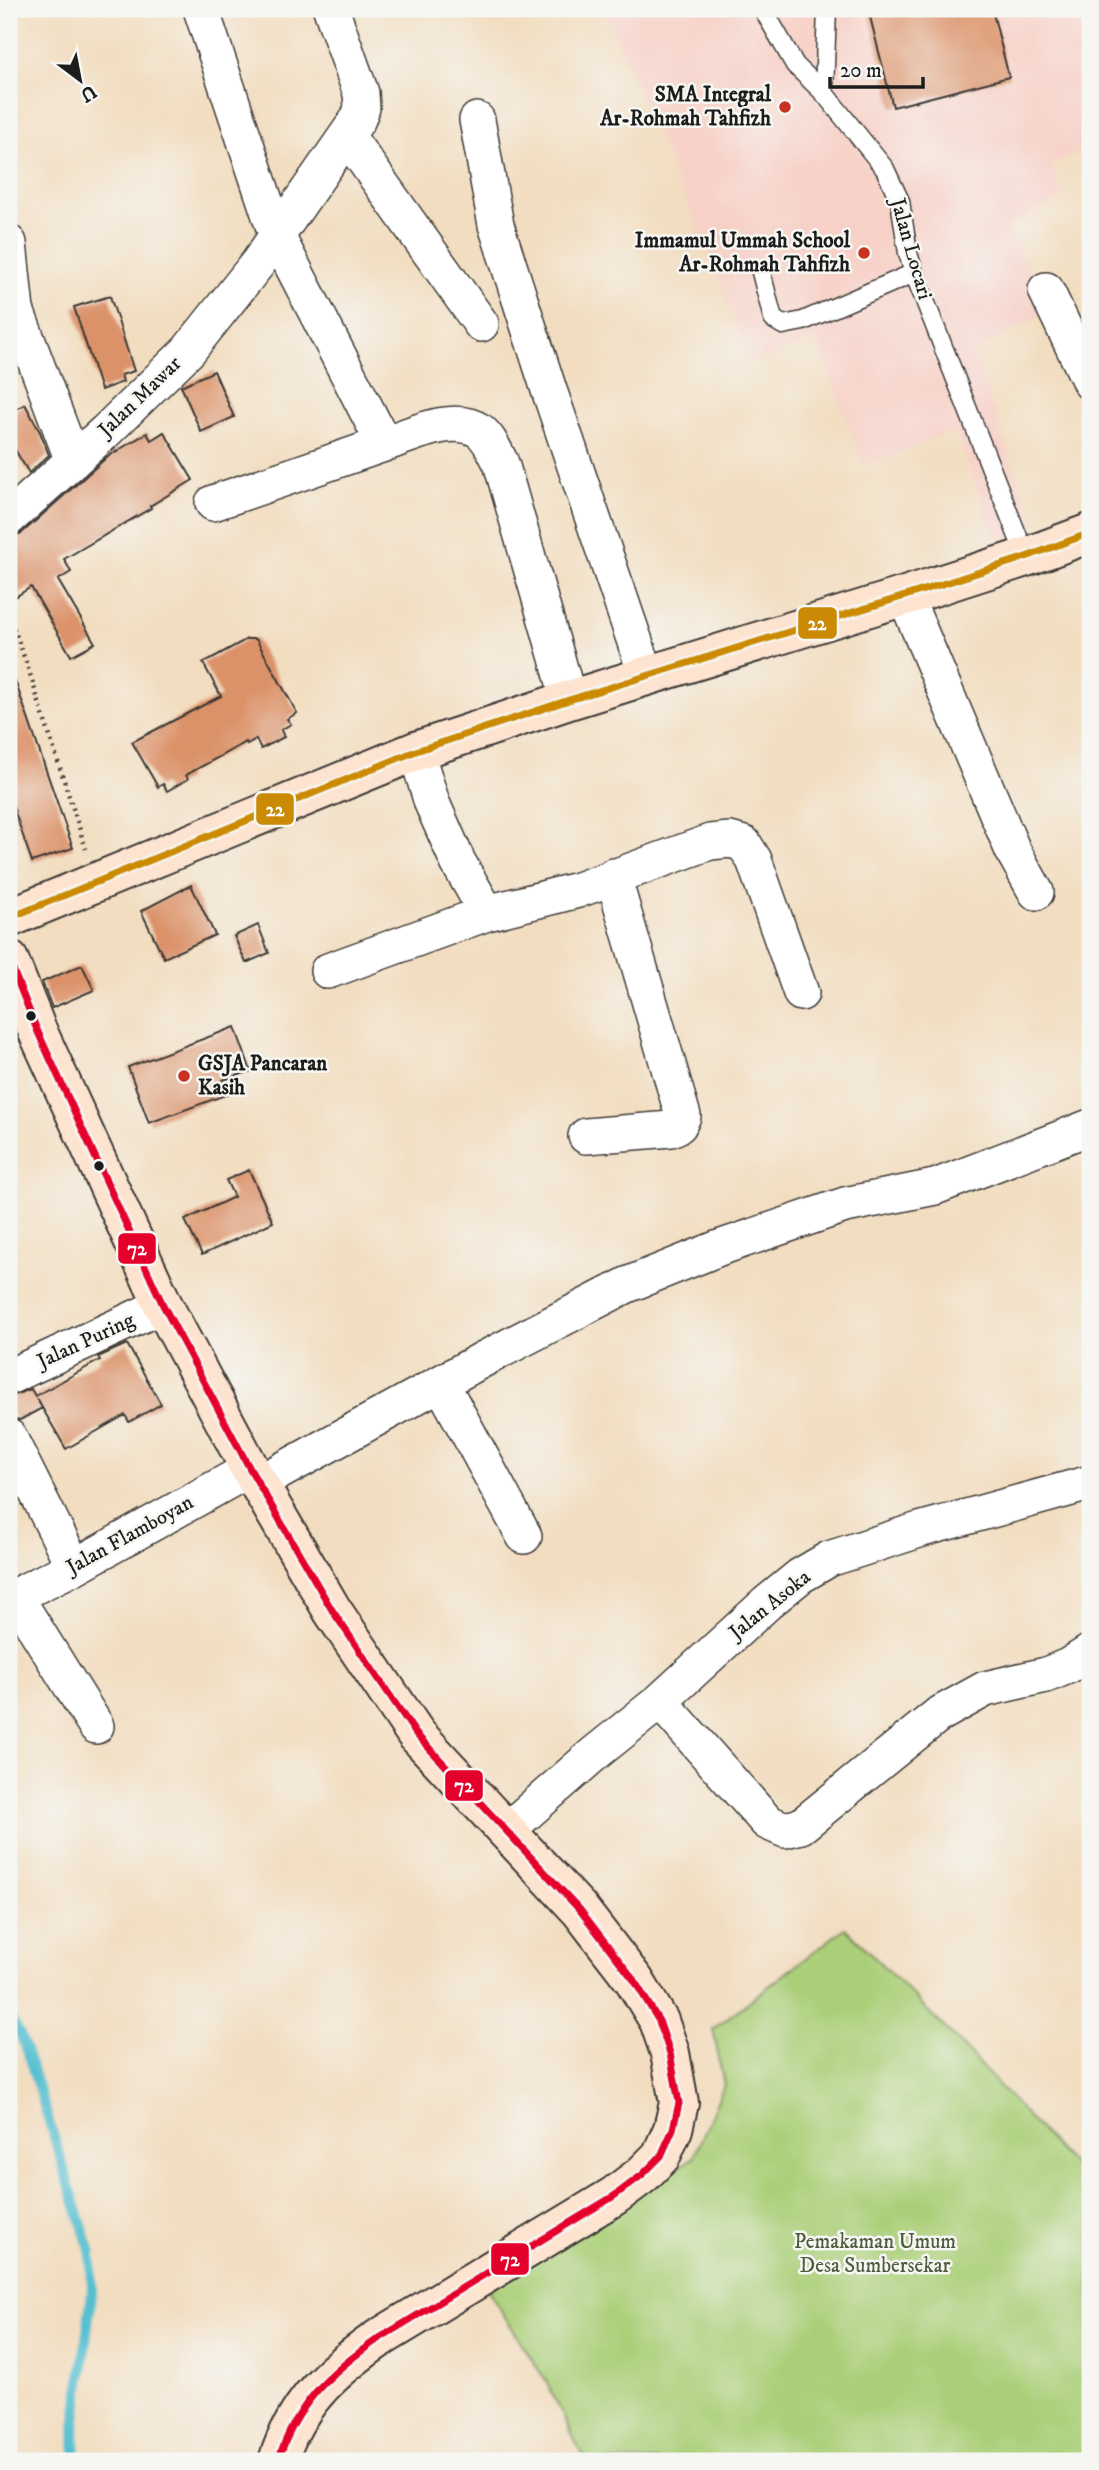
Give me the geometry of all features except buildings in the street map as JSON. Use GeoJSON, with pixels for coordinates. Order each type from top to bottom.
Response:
{"type":"FeatureCollection","features":[{"type":"Feature","properties":{"kind":"main road"},"geometry":{"type":"LineString","coordinates":[[9,918],[416,751],[569,700],[1026,557],[1090,533]]}},
{"type":"Feature","properties":{"kind":"main road"},"geometry":{"type":"LineString","coordinates":[[9,960],[37,1030],[163,1305],[254,1476],[332,1610],[416,1734],[580,1910],[634,1980],[659,2021],[672,2062],[679,2102],[673,2129],[661,2156],[642,2175],[614,2196],[378,2339],[345,2362],[315,2392],[296,2417],[278,2461]]}},
{"type":"Feature","properties":{"kind":"street"},"geometry":{"type":"LineString","coordinates":[[201,9],[267,248],[384,443]]}},
{"type":"Feature","properties":{"kind":"street","name":"Jalan Mawar"},"geometry":{"type":"LineString","coordinates":[[9,518],[74,461],[188,351],[267,248],[347,136],[361,113],[363,102],[331,9]]}},
{"type":"Feature","properties":{"kind":"street"},"geometry":{"type":"LineString","coordinates":[[477,120],[496,225],[552,400],[647,677]]}},
{"type":"Feature","properties":{"kind":"street"},"geometry":{"type":"LineString","coordinates":[[347,136],[481,324]]}},
{"type":"Feature","properties":{"kind":"street"},"geometry":{"type":"LineString","coordinates":[[9,243],[16,310],[74,461]]}},
{"type":"Feature","properties":{"kind":"street"},"geometry":{"type":"LineString","coordinates":[[1046,290],[1090,382]]}},
{"type":"Feature","properties":{"kind":"street"},"geometry":{"type":"LineString","coordinates":[[213,503],[384,443],[442,426],[466,424],[481,432],[491,443],[501,463],[569,700]]}},
{"type":"Feature","properties":{"kind":"street"},"geometry":{"type":"LineString","coordinates":[[905,596],[1013,851],[1037,892]]}},
{"type":"Feature","properties":{"kind":"street"},"geometry":{"type":"LineString","coordinates":[[416,751],[432,803],[458,862],[486,913]]}},
{"type":"Feature","properties":{"kind":"street"},"geometry":{"type":"LineString","coordinates":[[328,971],[486,913],[578,890],[710,842],[730,840],[744,844],[754,860],[801,993]]}},
{"type":"Feature","properties":{"kind":"street"},"geometry":{"type":"LineString","coordinates":[[586,1136],[671,1129],[679,1125],[683,1116],[613,876]]}},
{"type":"Feature","properties":{"kind":"street","name":"Jalan Flamboyan"},"geometry":{"type":"LineString","coordinates":[[12,1598],[441,1383],[627,1285],[719,1248],[845,1205],[934,1187],[1090,1127]]}},
{"type":"Feature","properties":{"kind":"street","name":"Jalan Puring"},"geometry":{"type":"LineString","coordinates":[[9,1377],[163,1305]]}},
{"type":"Feature","properties":{"kind":"street"},"geometry":{"type":"LineString","coordinates":[[441,1383],[524,1536]]}},
{"type":"Feature","properties":{"kind":"street"},"geometry":{"type":"LineString","coordinates":[[9,1437],[74,1567]]}},
{"type":"Feature","properties":{"kind":"street","name":"Jalan Asoka"},"geometry":{"type":"LineString","coordinates":[[506,1831],[660,1701],[766,1603],[800,1576],[829,1559],[919,1530],[1090,1483]]}},
{"type":"Feature","properties":{"kind":"street"},"geometry":{"type":"LineString","coordinates":[[12,1598],[96,1726]]}},
{"type":"Feature","properties":{"kind":"street"},"geometry":{"type":"LineString","coordinates":[[660,1701],[767,1822],[777,1828],[792,1829],[806,1822],[938,1715],[985,1689],[1046,1675],[1068,1666],[1090,1652]]}},
{"type":"Feature","properties":{"kind":"lane","name":"Jalan Locari"},"geometry":{"type":"LineString","coordinates":[[763,9],[795,65],[824,93],[885,169],[900,201],[908,253],[914,272],[1026,557]]}},
{"type":"Feature","properties":{"kind":"lane"},"geometry":{"type":"LineString","coordinates":[[824,93],[827,9]]}},
{"type":"Feature","properties":{"kind":"lane"},"geometry":{"type":"LineString","coordinates":[[761,272],[774,319],[783,326],[803,321],[914,272]]}},
{"type":"Feature","properties":{"kind":"path"},"geometry":{"type":"LineString","coordinates":[[9,615],[97,883]]}},
{"type":"Feature","properties":{"kind":"shaded area","name":"Immamul Ummah School Ar-Rohmah Tahfizh"},"geometry":{"type":"Polygon","coordinates":[[[604,9],[1090,9],[1090,148],[1051,164],[1063,196],[1008,226],[1047,312],[973,352],[1034,525],[996,540],[954,430],[864,466],[816,338],[750,364],[720,280],[604,9]]]}},
{"type":"Feature","properties":{"kind":"green space","name":"Pemakaman Umum Desa Sumbersekar"},"geometry":{"type":"Polygon","coordinates":[[[845,1928],[955,2038],[1090,2184],[1090,2461],[585,2461],[547,2383],[488,2290],[694,2157],[724,2085],[713,2029],[845,1928]]]}},
{"type":"Feature","properties":{"kind":"waterway"},"geometry":{"type":"LineString","coordinates":[[9,2017],[20,2034],[28,2056],[91,2253],[92,2292],[75,2428],[76,2461]]}},
{"type":"Feature","properties":{"kind":"transit line","name":"22"},"geometry":{"type":"LineString","coordinates":[[9,918],[416,751],[569,700],[1026,557],[1090,533]]}},
{"type":"Feature","properties":{"kind":"transit line","name":"72"},"geometry":{"type":"LineString","coordinates":[[9,960],[37,1030],[163,1305],[250,1469],[332,1610],[416,1734],[580,1910],[634,1980],[659,2021],[670,2053],[679,2103],[673,2129],[661,2156],[642,2175],[614,2196],[378,2339],[344,2364],[316,2391],[305,2406],[285,2441],[278,2461]]}},
{"type":"Feature","properties":{"kind":"place","name":"SMA Integral Ar-Rohmah Tahfizh"},"geometry":{"type":"Point","coordinates":[785,107]}},
{"type":"Feature","properties":{"kind":"place","name":"Immamul Ummah School Ar-Rohmah Tahfizh"},"geometry":{"type":"Point","coordinates":[864,253]}},
{"type":"Feature","properties":{"kind":"place","name":"GSJA Pancaran Kasih"},"geometry":{"type":"Point","coordinates":[184,1076]}}]}
